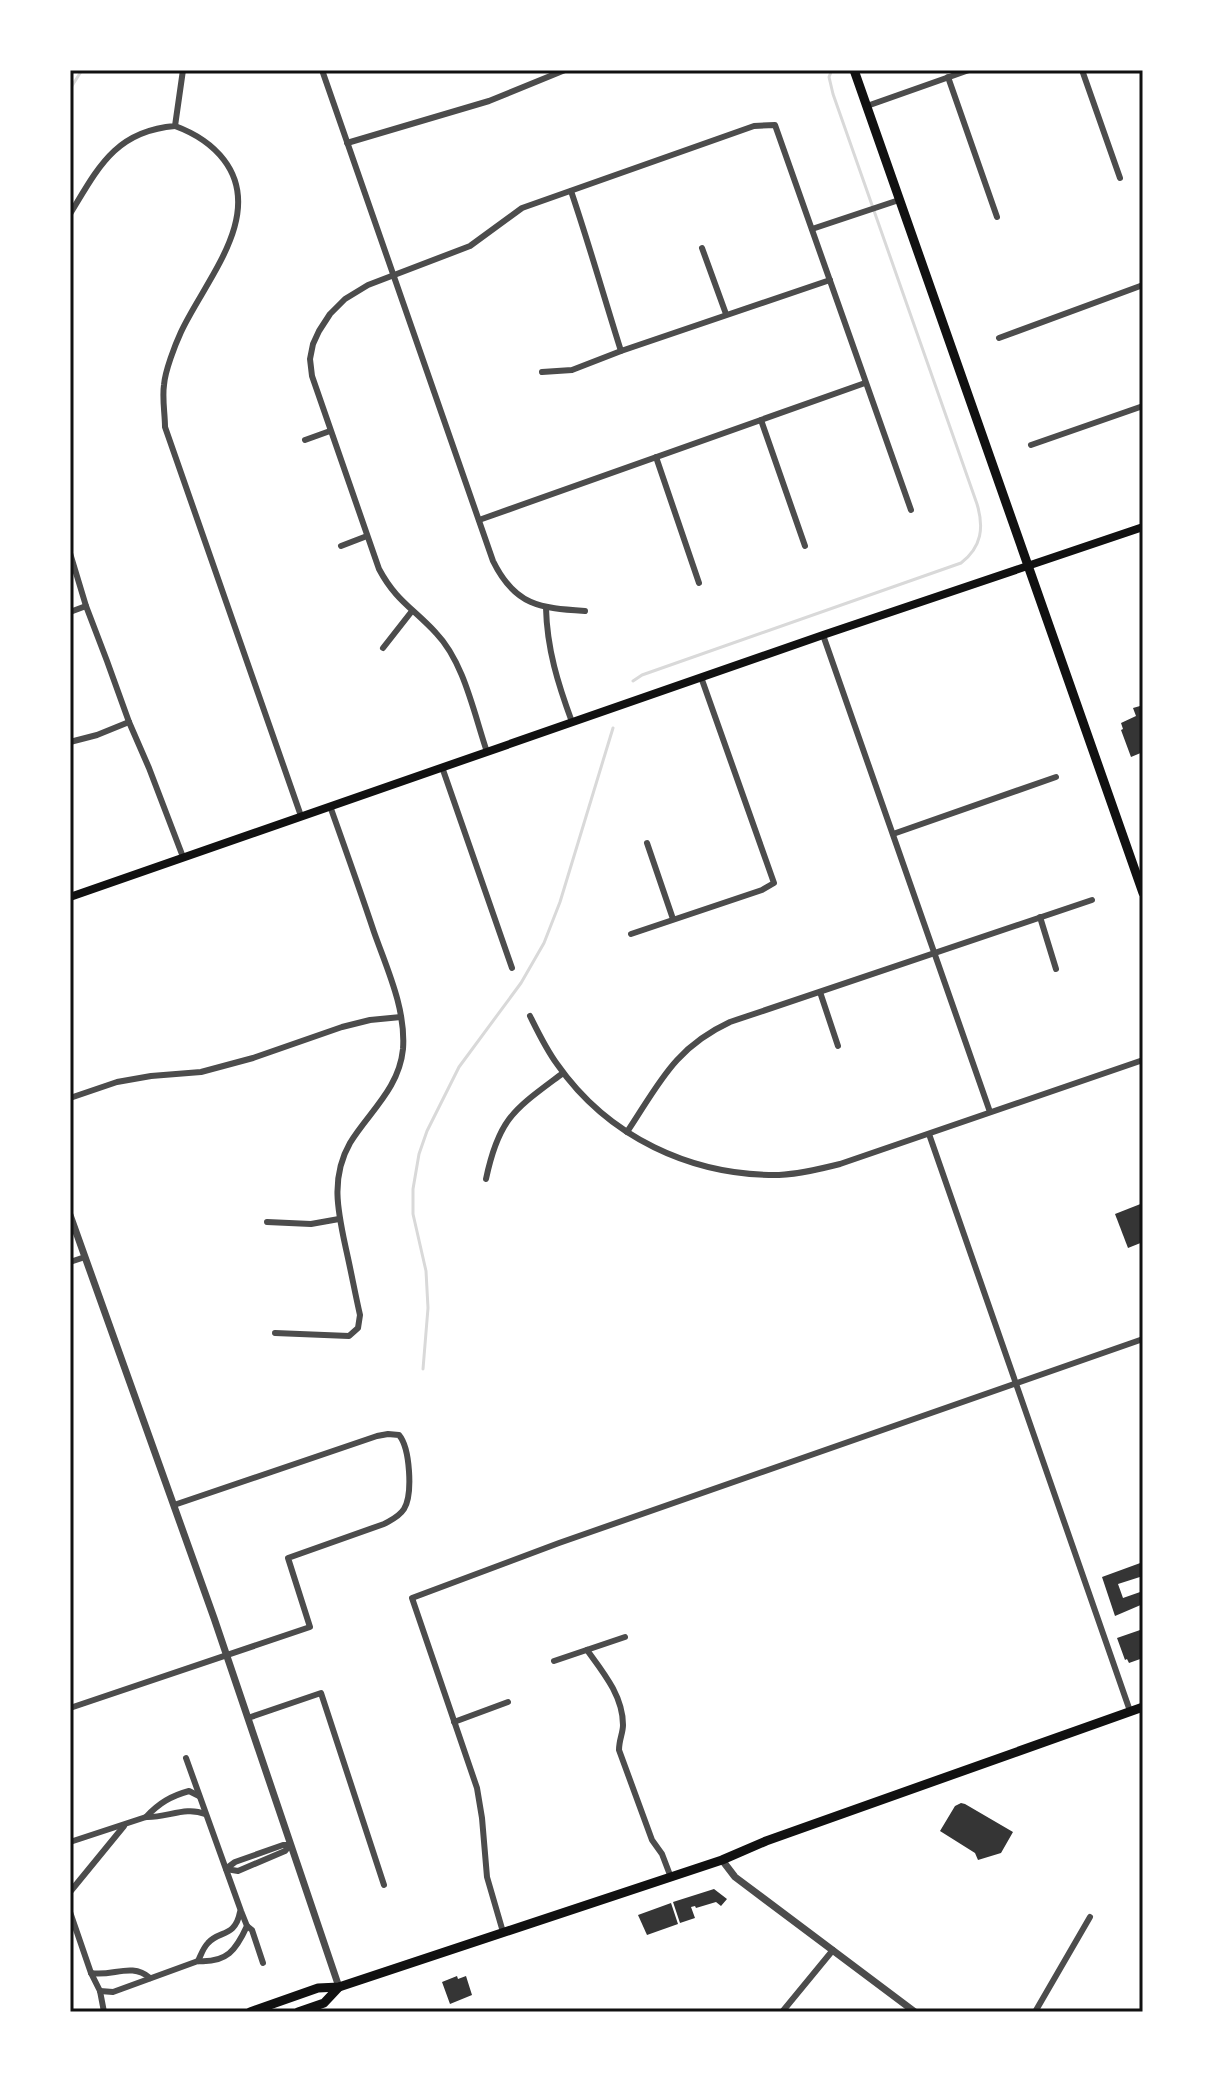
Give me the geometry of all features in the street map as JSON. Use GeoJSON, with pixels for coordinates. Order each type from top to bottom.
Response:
{"type":"FeatureCollection","features":[{"type":"Feature","properties":{"kind":"main road"},"geometry":{"type":"LineString","coordinates":[[854,70],[1143,891]]}},
{"type":"Feature","properties":{"kind":"main road"},"geometry":{"type":"LineString","coordinates":[[70,897],[1143,527]]}},
{"type":"Feature","properties":{"kind":"main road"},"geometry":{"type":"LineString","coordinates":[[250,2012],[318,1988],[339,1987],[722,1860],[774,1838],[1143,1707]]}},
{"type":"Feature","properties":{"kind":"main road"},"geometry":{"type":"LineString","coordinates":[[298,2012],[324,2003],[339,1987]]}},
{"type":"Feature","properties":{"kind":"street"},"geometry":{"type":"LineString","coordinates":[[175,126],[183,70]]}},
{"type":"Feature","properties":{"kind":"street"},"geometry":{"type":"LineString","coordinates":[[322,70],[499,574],[520,596],[534,604],[585,611]]}},
{"type":"Feature","properties":{"kind":"street"},"geometry":{"type":"LineString","coordinates":[[347,143],[489,101],[565,70]]}},
{"type":"Feature","properties":{"kind":"street"},"geometry":{"type":"LineString","coordinates":[[867,106],[969,70]]}},
{"type":"Feature","properties":{"kind":"street"},"geometry":{"type":"LineString","coordinates":[[1082,70],[1120,178]]}},
{"type":"Feature","properties":{"kind":"street"},"geometry":{"type":"LineString","coordinates":[[948,77],[997,217]]}},
{"type":"Feature","properties":{"kind":"street"},"geometry":{"type":"LineString","coordinates":[[487,752],[451,653],[437,633],[388,586],[379,569],[312,376],[310,359],[319,331],[345,299],[368,285],[470,246],[522,208],[754,126],[775,125],[911,510]]}},
{"type":"Feature","properties":{"kind":"street"},"geometry":{"type":"LineString","coordinates":[[70,214],[98,169],[120,145],[154,129],[175,126],[191,132],[215,149],[231,170],[239,190],[235,226],[180,334],[163,384],[165,427],[301,816]]}},
{"type":"Feature","properties":{"kind":"street"},"geometry":{"type":"LineString","coordinates":[[571,191],[593,253],[621,351]]}},
{"type":"Feature","properties":{"kind":"street"},"geometry":{"type":"LineString","coordinates":[[812,229],[899,200]]}},
{"type":"Feature","properties":{"kind":"street"},"geometry":{"type":"LineString","coordinates":[[702,248],[726,314]]}},
{"type":"Feature","properties":{"kind":"street"},"geometry":{"type":"LineString","coordinates":[[542,372],[572,370],[830,280]]}},
{"type":"Feature","properties":{"kind":"street"},"geometry":{"type":"LineString","coordinates":[[999,338],[1143,285]]}},
{"type":"Feature","properties":{"kind":"street"},"geometry":{"type":"LineString","coordinates":[[479,520],[865,383]]}},
{"type":"Feature","properties":{"kind":"street"},"geometry":{"type":"LineString","coordinates":[[1031,445],[1143,406]]}},
{"type":"Feature","properties":{"kind":"street"},"geometry":{"type":"LineString","coordinates":[[761,420],[805,546]]}},
{"type":"Feature","properties":{"kind":"street"},"geometry":{"type":"LineString","coordinates":[[305,440],[330,431]]}},
{"type":"Feature","properties":{"kind":"street"},"geometry":{"type":"LineString","coordinates":[[656,457],[699,583]]}},
{"type":"Feature","properties":{"kind":"street"},"geometry":{"type":"LineString","coordinates":[[341,546],[367,536]]}},
{"type":"Feature","properties":{"kind":"street"},"geometry":{"type":"LineString","coordinates":[[70,553],[129,722],[183,857]]}},
{"type":"Feature","properties":{"kind":"street"},"geometry":{"type":"LineString","coordinates":[[70,612],[86,606]]}},
{"type":"Feature","properties":{"kind":"street"},"geometry":{"type":"LineString","coordinates":[[546,608],[552,663],[572,722]]}},
{"type":"Feature","properties":{"kind":"street"},"geometry":{"type":"LineString","coordinates":[[383,648],[412,611]]}},
{"type":"Feature","properties":{"kind":"street"},"geometry":{"type":"LineString","coordinates":[[823,635],[990,1112]]}},
{"type":"Feature","properties":{"kind":"street"},"geometry":{"type":"LineString","coordinates":[[631,934],[762,890],[774,883],[701,677]]}},
{"type":"Feature","properties":{"kind":"street"},"geometry":{"type":"LineString","coordinates":[[70,742],[129,722]]}},
{"type":"Feature","properties":{"kind":"street"},"geometry":{"type":"LineString","coordinates":[[442,767],[512,968]]}},
{"type":"Feature","properties":{"kind":"street"},"geometry":{"type":"LineString","coordinates":[[893,834],[1056,777]]}},
{"type":"Feature","properties":{"kind":"street"},"geometry":{"type":"LineString","coordinates":[[275,1333],[349,1336],[358,1328],[360,1315],[339,1219],[336,1186],[340,1166],[350,1144],[386,1097],[402,1054],[398,999],[330,806]]}},
{"type":"Feature","properties":{"kind":"street"},"geometry":{"type":"LineString","coordinates":[[647,843],[673,919]]}},
{"type":"Feature","properties":{"kind":"street"},"geometry":{"type":"LineString","coordinates":[[627,1132],[680,1055],[701,1037],[730,1022],[1092,900]]}},
{"type":"Feature","properties":{"kind":"street"},"geometry":{"type":"LineString","coordinates":[[1040,917],[1056,969]]}},
{"type":"Feature","properties":{"kind":"street"},"geometry":{"type":"LineString","coordinates":[[820,992],[838,1046]]}},
{"type":"Feature","properties":{"kind":"street"},"geometry":{"type":"LineString","coordinates":[[530,1016],[563,1073],[594,1107],[627,1132],[667,1155],[741,1173],[781,1175],[840,1164],[1143,1060]]}},
{"type":"Feature","properties":{"kind":"street"},"geometry":{"type":"LineString","coordinates":[[70,1098],[128,1080],[201,1072],[253,1058],[342,1027],[401,1017]]}},
{"type":"Feature","properties":{"kind":"street"},"geometry":{"type":"LineString","coordinates":[[486,1179],[492,1151],[505,1123],[522,1104],[563,1073]]}},
{"type":"Feature","properties":{"kind":"street"},"geometry":{"type":"LineString","coordinates":[[929,1134],[1130,1711]]}},
{"type":"Feature","properties":{"kind":"street"},"geometry":{"type":"LineString","coordinates":[[70,1215],[174,1505],[339,1987]]}},
{"type":"Feature","properties":{"kind":"street"},"geometry":{"type":"LineString","coordinates":[[267,1222],[311,1224],[339,1219]]}},
{"type":"Feature","properties":{"kind":"street"},"geometry":{"type":"LineString","coordinates":[[70,1262],[85,1257]]}},
{"type":"Feature","properties":{"kind":"street"},"geometry":{"type":"LineString","coordinates":[[503,1932],[487,1877],[477,1788],[412,1598],[559,1543],[1143,1339]]}},
{"type":"Feature","properties":{"kind":"street"},"geometry":{"type":"LineString","coordinates":[[70,1708],[310,1627],[288,1558],[384,1524],[398,1516],[406,1506],[409,1489],[407,1451],[399,1435],[377,1436],[174,1505]]}},
{"type":"Feature","properties":{"kind":"street"},"geometry":{"type":"LineString","coordinates":[[554,1661],[625,1637]]}},
{"type":"Feature","properties":{"kind":"street"},"geometry":{"type":"LineString","coordinates":[[587,1650],[609,1679],[617,1697],[623,1722],[619,1750],[652,1840],[662,1854],[670,1875]]}},
{"type":"Feature","properties":{"kind":"street"},"geometry":{"type":"LineString","coordinates":[[248,1718],[321,1693],[384,1885]]}},
{"type":"Feature","properties":{"kind":"street"},"geometry":{"type":"LineString","coordinates":[[454,1722],[508,1702]]}},
{"type":"Feature","properties":{"kind":"street"},"geometry":{"type":"LineString","coordinates":[[186,1758],[263,1963]]}},
{"type":"Feature","properties":{"kind":"street"},"geometry":{"type":"LineString","coordinates":[[146,1817],[163,1801],[177,1794],[189,1791],[199,1796]]}},
{"type":"Feature","properties":{"kind":"street"},"geometry":{"type":"LineString","coordinates":[[70,1842],[146,1817],[192,1811],[206,1815]]}},
{"type":"Feature","properties":{"kind":"street"},"geometry":{"type":"LineString","coordinates":[[70,1892],[127,1824]]}},
{"type":"Feature","properties":{"kind":"street"},"geometry":{"type":"LineString","coordinates":[[226,1869],[235,1862],[290,1845]]}},
{"type":"Feature","properties":{"kind":"street"},"geometry":{"type":"LineString","coordinates":[[722,1860],[735,1877],[915,2012]]}},
{"type":"Feature","properties":{"kind":"street"},"geometry":{"type":"LineString","coordinates":[[198,1961],[208,1942],[225,1935],[239,1920],[241,1911]]}},
{"type":"Feature","properties":{"kind":"street"},"geometry":{"type":"LineString","coordinates":[[70,1912],[100,1991],[104,2012]]}},
{"type":"Feature","properties":{"kind":"street"},"geometry":{"type":"LineString","coordinates":[[1035,2012],[1090,1917]]}},
{"type":"Feature","properties":{"kind":"street"},"geometry":{"type":"LineString","coordinates":[[100,1991],[113,1992],[198,1961],[231,1953],[240,1943],[247,1926]]}},
{"type":"Feature","properties":{"kind":"street"},"geometry":{"type":"LineString","coordinates":[[240,1943],[258,1948]]}},
{"type":"Feature","properties":{"kind":"street"},"geometry":{"type":"LineString","coordinates":[[782,2012],[833,1950]]}},
{"type":"Feature","properties":{"kind":"street"},"geometry":{"type":"LineString","coordinates":[[91,1973],[107,1975],[132,1969],[150,1978]]}},
{"type":"Feature","properties":{"kind":"building"},"geometry":{"type":"Polygon","coordinates":[[[1140,706],[1143,715],[1143,752],[1131,757],[1121,723],[1136,716],[1133,708],[1140,706]]]}},
{"type":"Feature","properties":{"kind":"building"},"geometry":{"type":"Polygon","coordinates":[[[1143,1203],[1143,1242],[1128,1248],[1115,1214],[1143,1203]]]}},
{"type":"Feature","properties":{"kind":"building"},"geometry":{"type":"Polygon","coordinates":[[[1143,1562],[1143,1576],[1118,1584],[1123,1598],[1143,1591],[1143,1604],[1115,1616],[1102,1577],[1143,1562]]]}},
{"type":"Feature","properties":{"kind":"building"},"geometry":{"type":"Polygon","coordinates":[[[1143,1629],[1143,1658],[1129,1663],[1117,1638],[1143,1629]]]}},
{"type":"Feature","properties":{"kind":"building"},"geometry":{"type":"Polygon","coordinates":[[[961,1803],[1013,1832],[1001,1853],[978,1860],[975,1853],[940,1831],[955,1806],[961,1803]]]}},
{"type":"Feature","properties":{"kind":"building"},"geometry":{"type":"Polygon","coordinates":[[[714,1889],[727,1899],[721,1906],[716,1902],[691,1907],[695,1918],[680,1923],[673,1902],[714,1889]]]}},
{"type":"Feature","properties":{"kind":"building"},"geometry":{"type":"Polygon","coordinates":[[[671,1903],[678,1924],[647,1935],[638,1915],[671,1903]]]}},
{"type":"Feature","properties":{"kind":"building"},"geometry":{"type":"Polygon","coordinates":[[[457,1976],[458,1979],[466,1976],[472,1995],[450,2004],[442,1982],[457,1976]]]}},
{"type":"Feature","properties":{"kind":"waterway"},"geometry":{"type":"LineString","coordinates":[[70,89],[82,70]]}},
{"type":"Feature","properties":{"kind":"waterway"},"geometry":{"type":"LineString","coordinates":[[633,681],[642,675],[961,563],[980,536],[977,504],[833,94],[829,77],[831,72]]}},
{"type":"Feature","properties":{"kind":"waterway"},"geometry":{"type":"LineString","coordinates":[[423,1369],[428,1308],[426,1271],[413,1214],[413,1189],[419,1154],[459,1067],[521,983],[544,943],[560,902],[613,728]]}}]}
